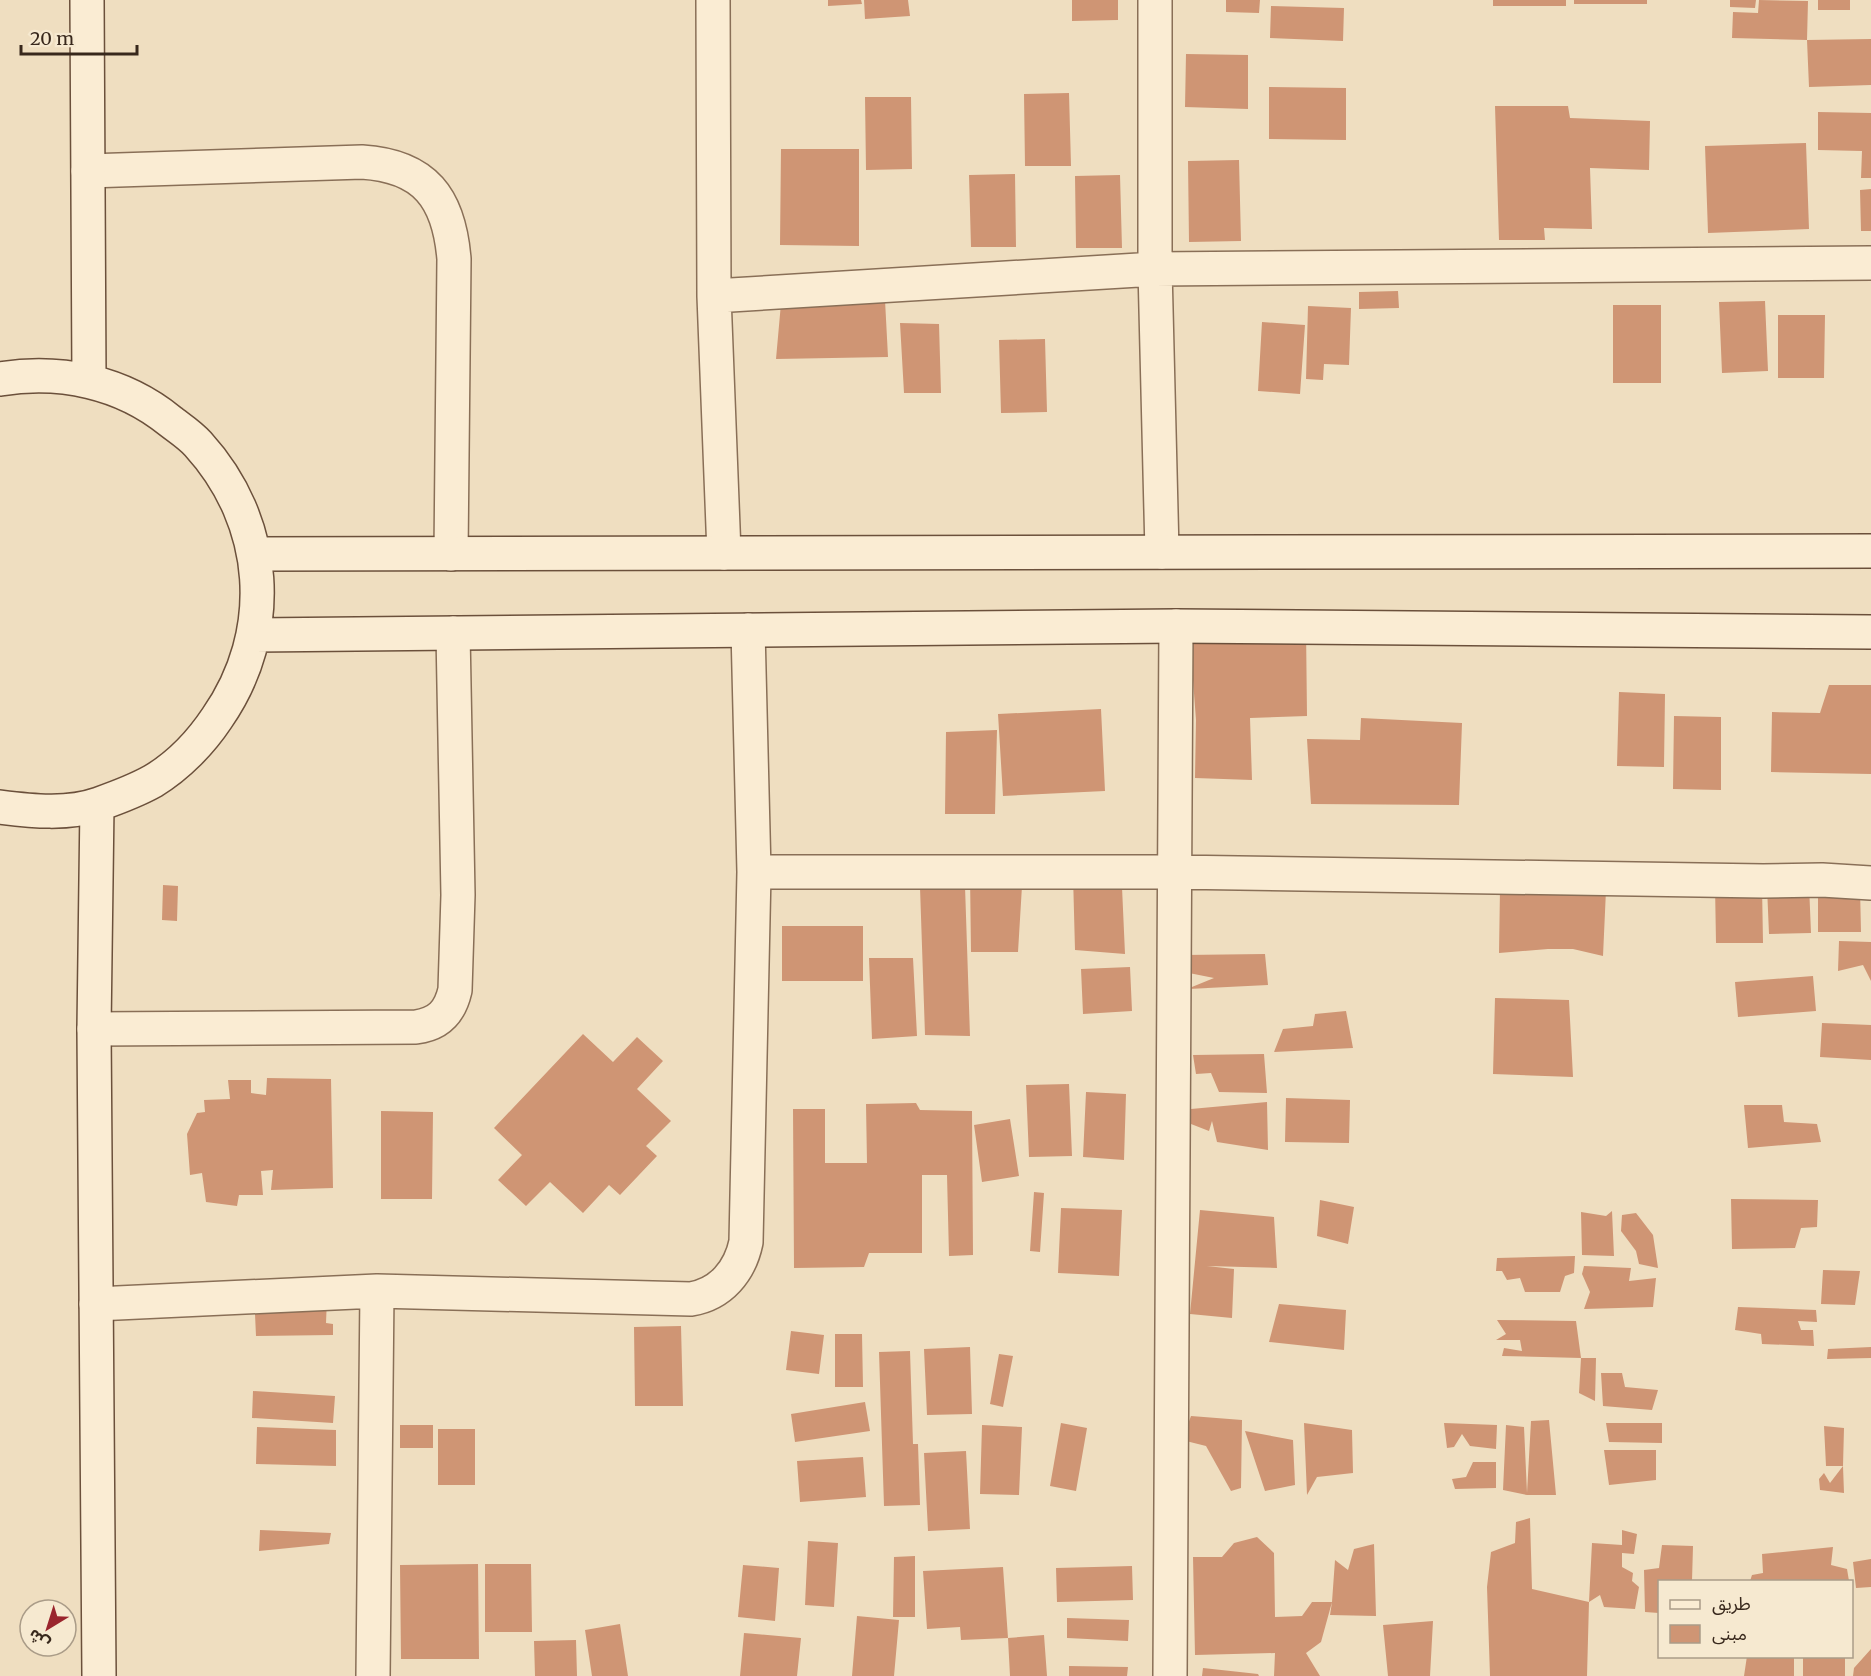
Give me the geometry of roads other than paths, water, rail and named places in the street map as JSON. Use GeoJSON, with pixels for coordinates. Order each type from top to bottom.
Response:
{"type":"FeatureCollection","features":[{"type":"Feature","properties":{"kind":"street"},"geometry":{"type":"LineString","coordinates":[[87,0],[89,380]]}},
{"type":"Feature","properties":{"kind":"street"},"geometry":{"type":"LineString","coordinates":[[713,0],[714,296],[724,553]]}},
{"type":"Feature","properties":{"kind":"street"},"geometry":{"type":"LineString","coordinates":[[1155,0],[1155,268],[1162,552]]}},
{"type":"Feature","properties":{"kind":"street"},"geometry":{"type":"LineString","coordinates":[[88,171],[362,162],[396,167],[427,186],[447,214],[454,259],[451,554]]}},
{"type":"Feature","properties":{"kind":"street"},"geometry":{"type":"LineString","coordinates":[[714,296],[1155,268],[1871,263]]}},
{"type":"Feature","properties":{"kind":"street"},"geometry":{"type":"LineString","coordinates":[[0,379],[31,374],[89,380],[148,404],[198,443],[234,494],[255,554],[258,594],[255,635],[235,692],[200,742],[153,781],[97,805],[40,812],[0,807]]}},
{"type":"Feature","properties":{"kind":"street"},"geometry":{"type":"LineString","coordinates":[[255,554],[1871,551]]}},
{"type":"Feature","properties":{"kind":"street"},"geometry":{"type":"LineString","coordinates":[[255,635],[1176,626],[1871,632]]}},
{"type":"Feature","properties":{"kind":"street"},"geometry":{"type":"LineString","coordinates":[[1170,1676],[1176,626]]}},
{"type":"Feature","properties":{"kind":"street"},"geometry":{"type":"LineString","coordinates":[[96,1304],[377,1291],[691,1299],[705,1296],[722,1286],[743,1257],[746,1242],[754,872],[748,630]]}},
{"type":"Feature","properties":{"kind":"street"},"geometry":{"type":"LineString","coordinates":[[94,1029],[416,1027],[433,1024],[443,1015],[453,1000],[455,990],[458,895],[453,633]]}},
{"type":"Feature","properties":{"kind":"street"},"geometry":{"type":"LineString","coordinates":[[97,805],[94,1029],[99,1676]]}},
{"type":"Feature","properties":{"kind":"street"},"geometry":{"type":"LineString","coordinates":[[754,872],[1173,872],[1822,880],[1871,883]]}},
{"type":"Feature","properties":{"kind":"street"},"geometry":{"type":"LineString","coordinates":[[373,1676],[377,1291]]}}]}
